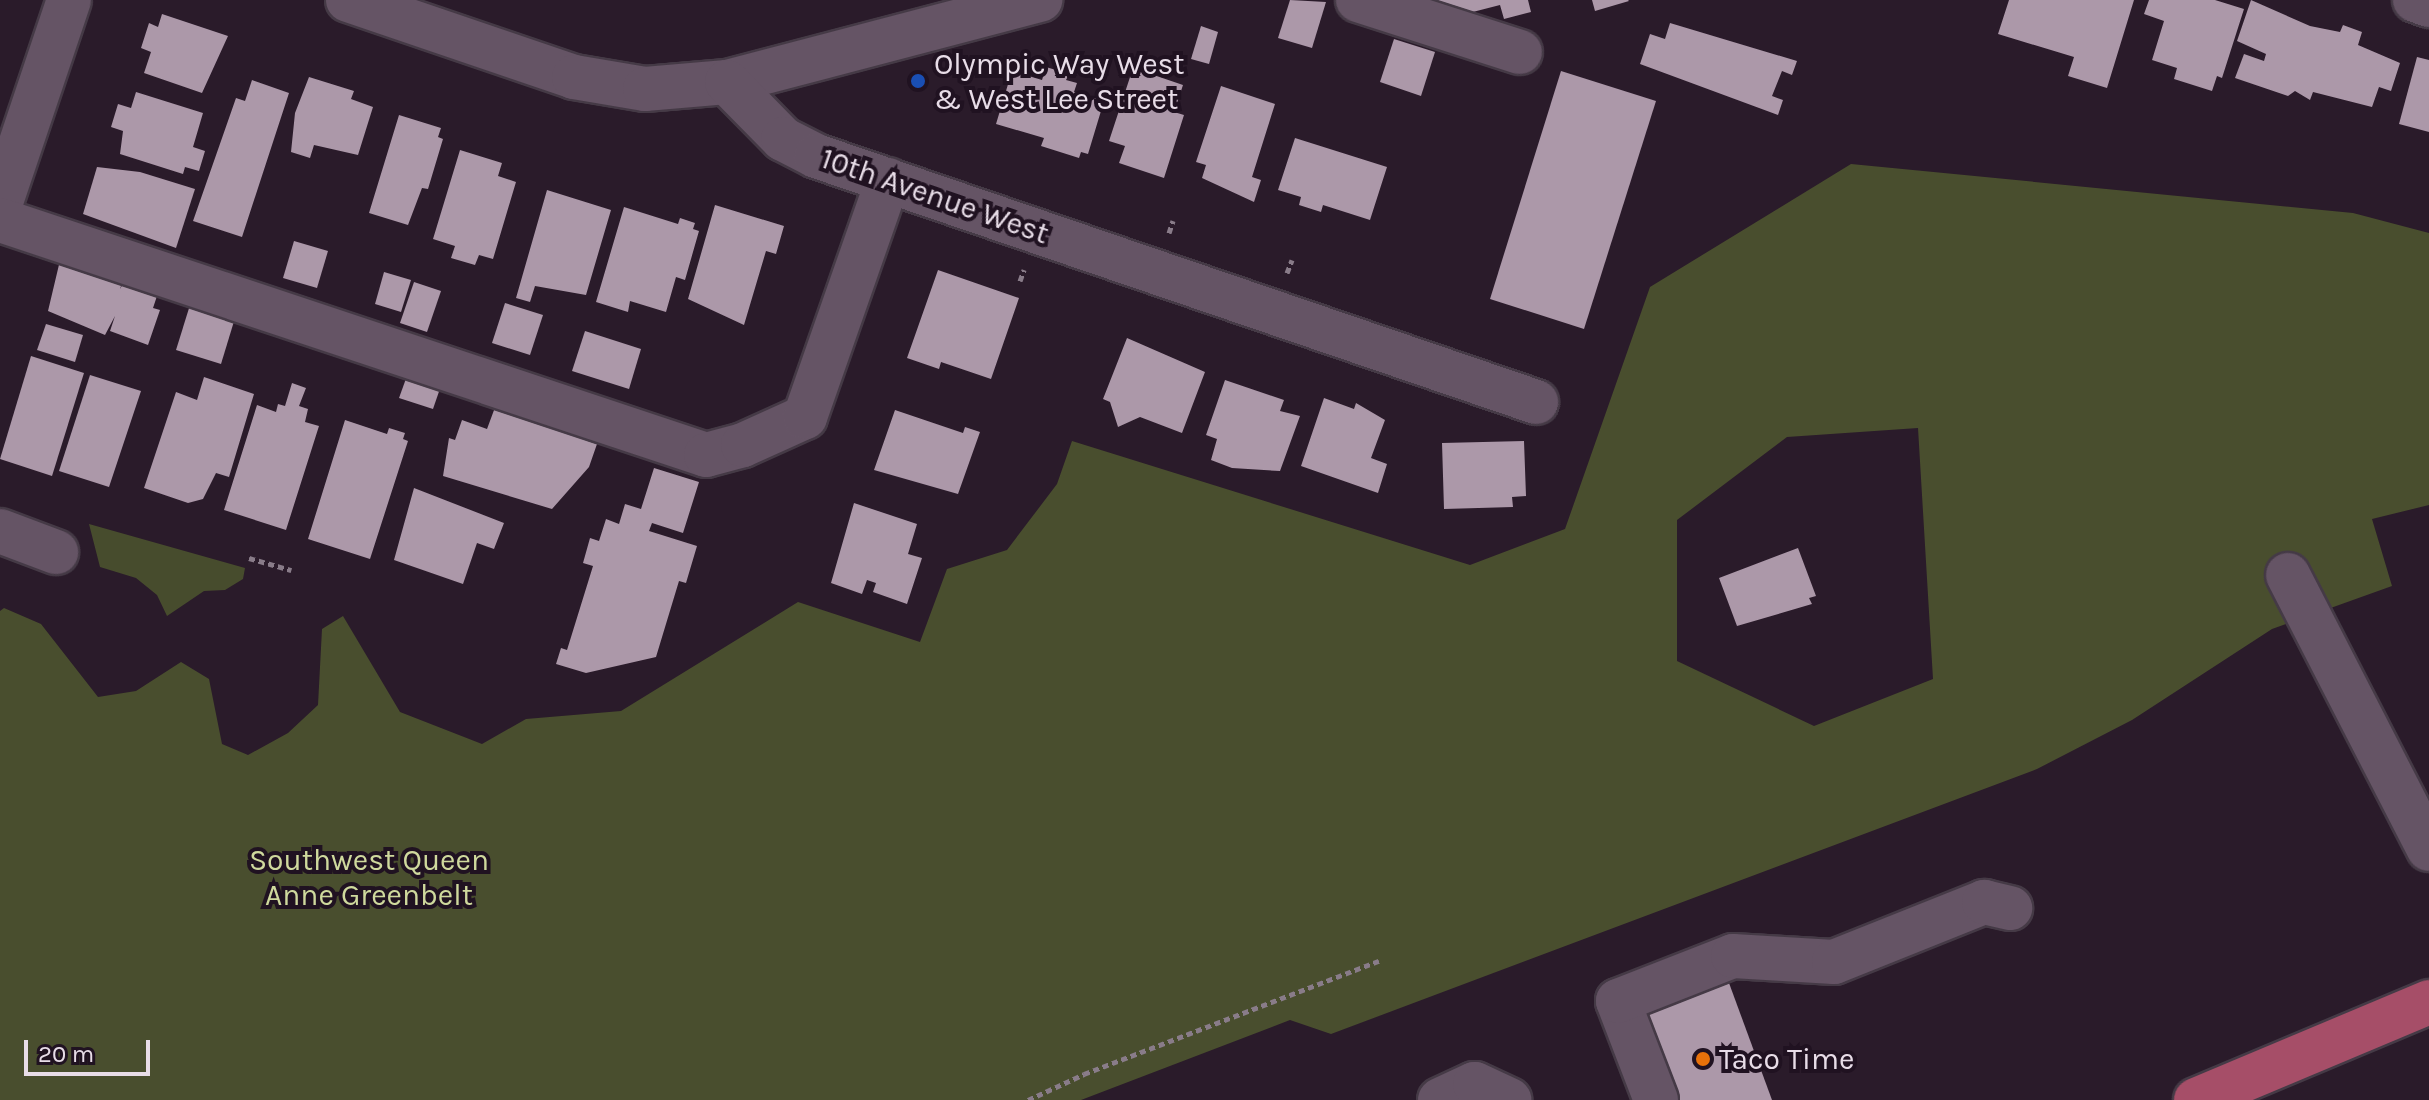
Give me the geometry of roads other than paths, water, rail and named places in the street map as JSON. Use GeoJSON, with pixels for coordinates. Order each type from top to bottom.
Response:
{"type":"FeatureCollection","features":[{"type":"Feature","properties":{"kind":"main road"},"geometry":{"type":"LineString","coordinates":[[2196,1100],[2429,1002]]}},
{"type":"Feature","properties":{"kind":"street"},"geometry":{"type":"LineString","coordinates":[[0,205],[69,0]]}},
{"type":"Feature","properties":{"kind":"street"},"geometry":{"type":"LineString","coordinates":[[348,0],[595,82],[645,89],[727,82],[936,15],[1040,0]]}},
{"type":"Feature","properties":{"kind":"street"},"geometry":{"type":"LineString","coordinates":[[1358,0],[1520,52]]}},
{"type":"Feature","properties":{"kind":"street"},"geometry":{"type":"LineString","coordinates":[[2415,0],[2429,5]]}},
{"type":"Feature","properties":{"kind":"street","name":"10th Avenue West"},"geometry":{"type":"LineString","coordinates":[[727,82],[783,139],[888,180],[1536,402]]}},
{"type":"Feature","properties":{"kind":"street"},"geometry":{"type":"LineString","coordinates":[[0,220],[706,455],[743,445],[805,417],[888,180]]}},
{"type":"Feature","properties":{"kind":"street"},"geometry":{"type":"LineString","coordinates":[[0,531],[56,552]]}},
{"type":"Feature","properties":{"kind":"street"},"geometry":{"type":"LineString","coordinates":[[2288,575],[2429,849]]}},
{"type":"Feature","properties":{"kind":"street"},"geometry":{"type":"LineString","coordinates":[[1656,1100],[1618,1001],[1733,956],[1834,962],[1984,902],[2010,908]]}},
{"type":"Feature","properties":{"kind":"street"},"geometry":{"type":"LineString","coordinates":[[1440,1100],[1475,1084],[1509,1100]]}},
{"type":"Feature","properties":{"kind":"place","name":"Olympic Way West & West Lee Street"},"geometry":{"type":"Point","coordinates":[918,81]}},
{"type":"Feature","properties":{"kind":"place","name":"Taco Time"},"geometry":{"type":"Point","coordinates":[1703,1059]}},
{"type":"Feature","properties":{"kind":"park label","name":"Southwest Queen Anne Greenbelt"},"geometry":{"type":"Point","coordinates":[369,877]}}]}
